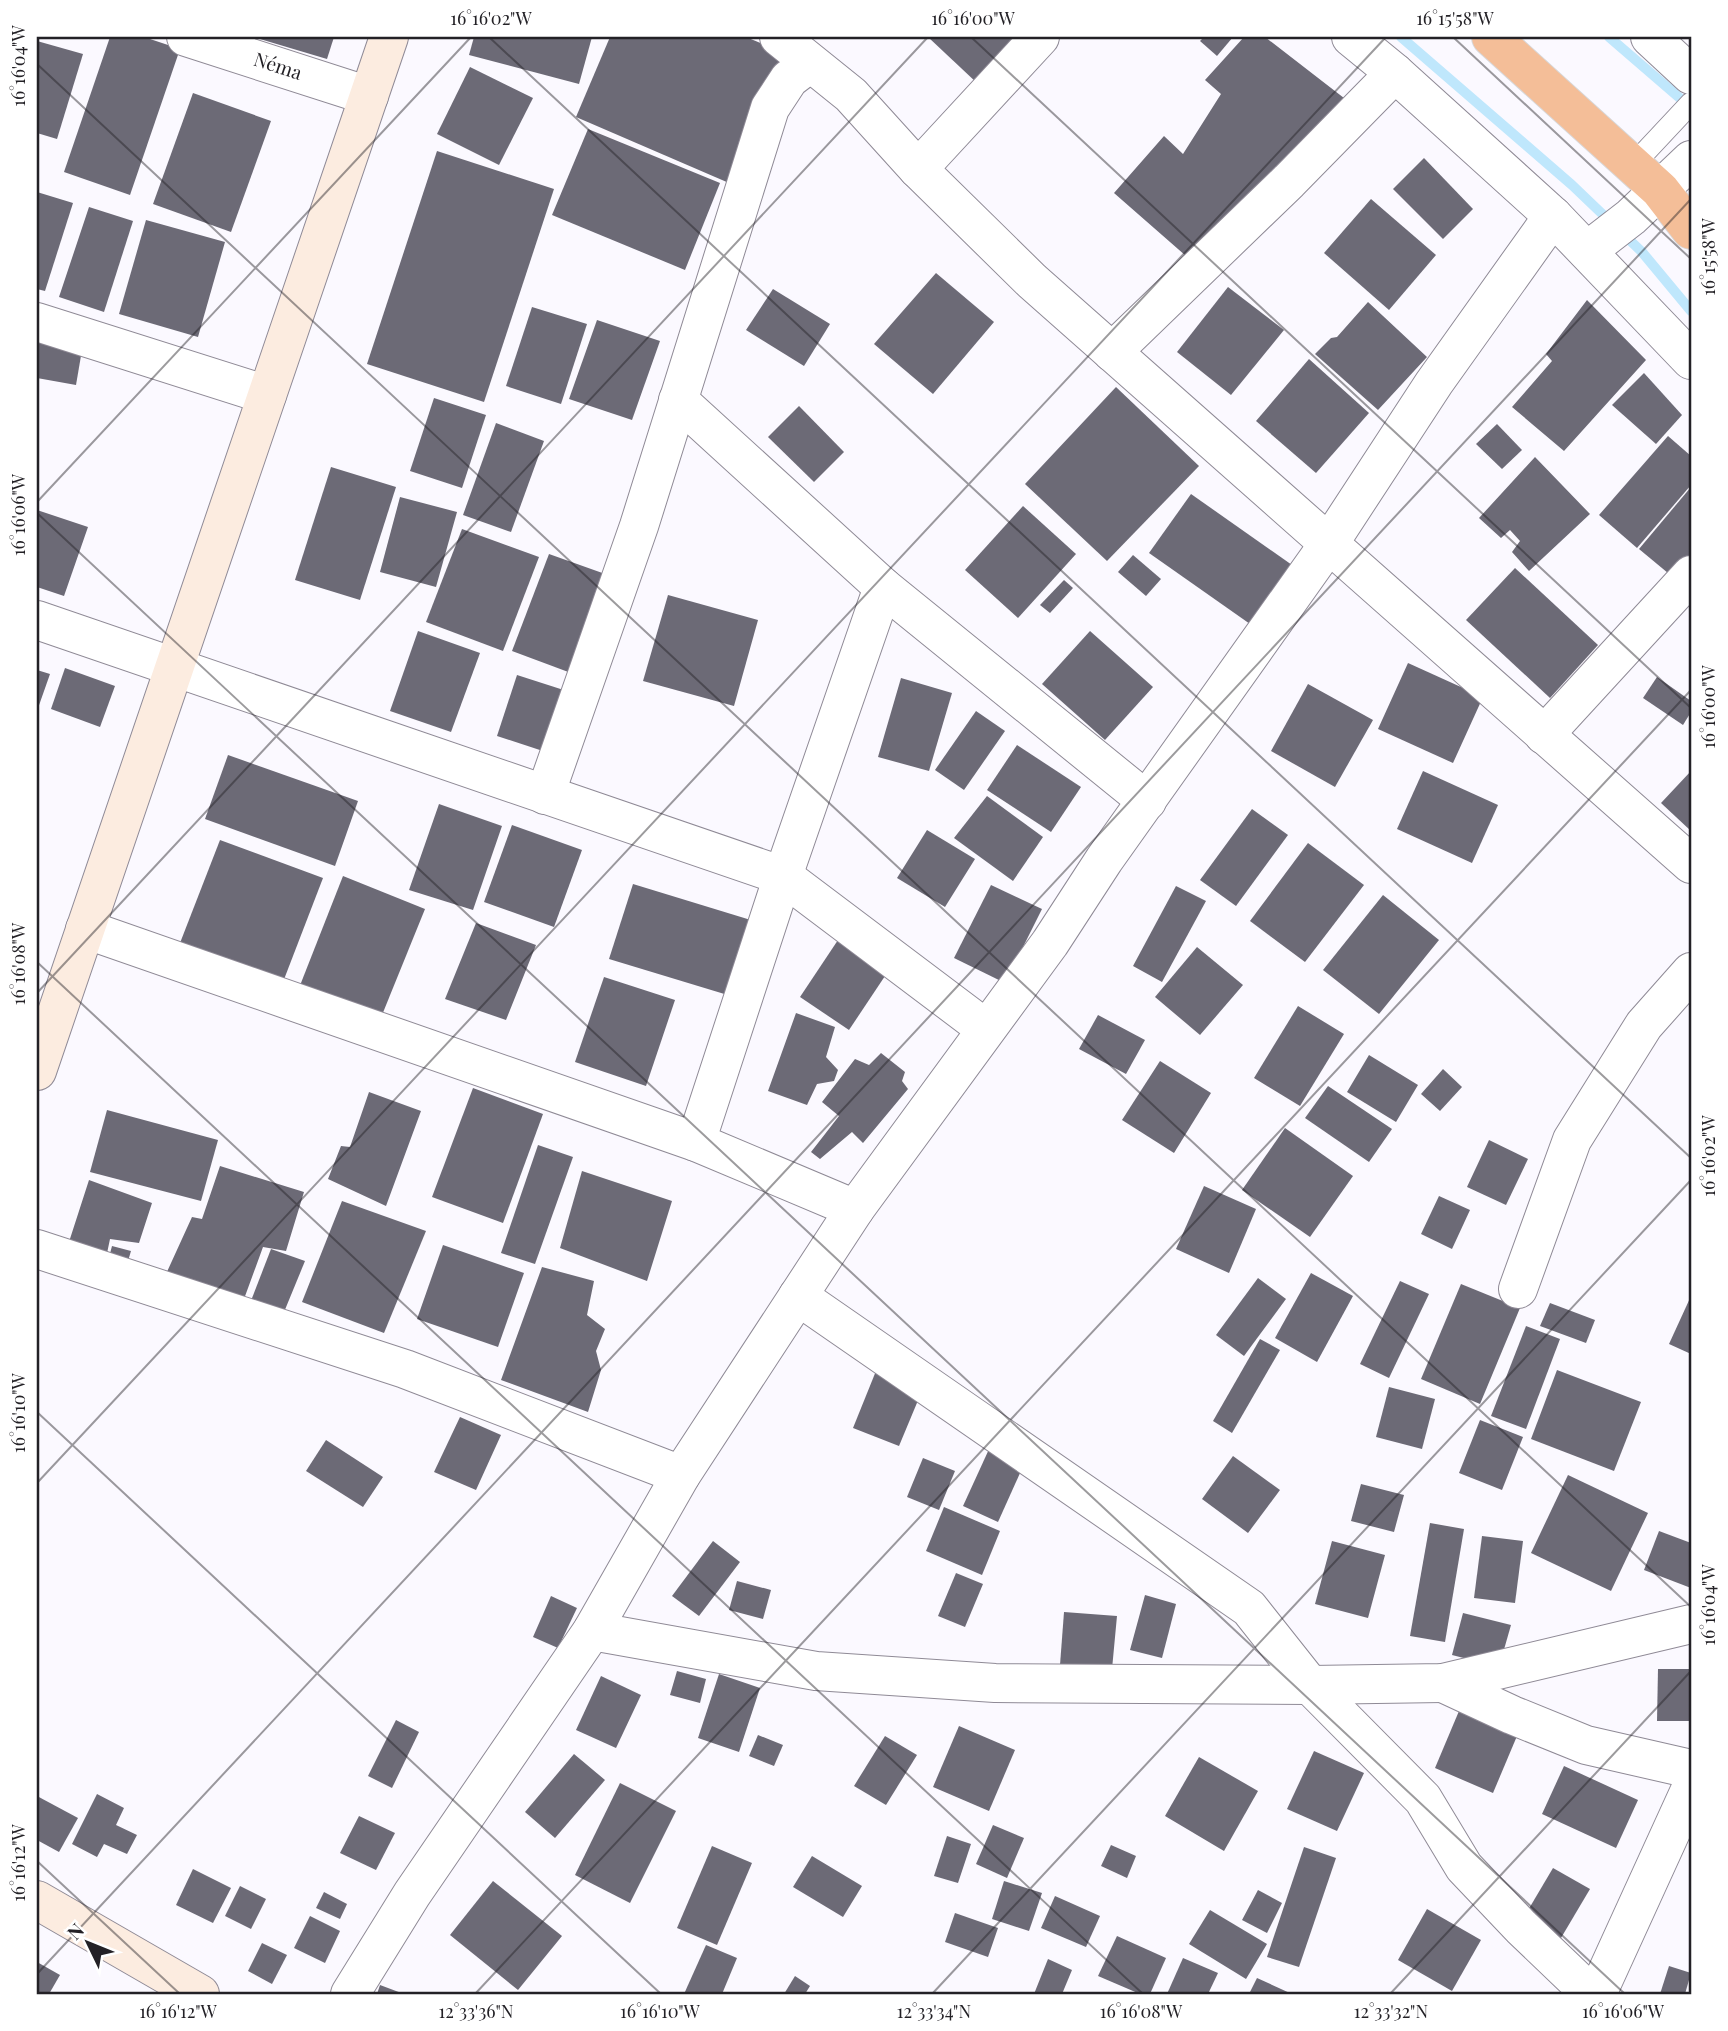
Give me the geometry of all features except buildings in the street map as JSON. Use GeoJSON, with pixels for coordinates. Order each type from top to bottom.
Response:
{"type":"FeatureCollection","features":[{"type":"Feature","properties":{"kind":"highway"},"geometry":{"type":"LineString","coordinates":[[1491,37],[1647,178],[1691,230]]}},
{"type":"Feature","properties":{"kind":"main road"},"geometry":{"type":"LineString","coordinates":[[37,1071],[389,37]]}},
{"type":"Feature","properties":{"kind":"main road"},"geometry":{"type":"LineString","coordinates":[[37,1900],[200,1994]]}},
{"type":"Feature","properties":{"kind":"street","name":"Néma"},"geometry":{"type":"LineString","coordinates":[[186,37],[369,96]]}},
{"type":"Feature","properties":{"kind":"street"},"geometry":{"type":"LineString","coordinates":[[779,37],[851,95],[918,169],[1032,281],[1691,864]]}},
{"type":"Feature","properties":{"kind":"street"},"geometry":{"type":"LineString","coordinates":[[918,169],[1040,37]]}},
{"type":"Feature","properties":{"kind":"street"},"geometry":{"type":"LineString","coordinates":[[1351,37],[1395,73],[1553,216],[1691,360]]}},
{"type":"Feature","properties":{"kind":"street"},"geometry":{"type":"LineString","coordinates":[[1650,37],[1691,75]]}},
{"type":"Feature","properties":{"kind":"street"},"geometry":{"type":"LineString","coordinates":[[545,795],[639,527],[769,108],[789,79],[810,63]]}},
{"type":"Feature","properties":{"kind":"street"},"geometry":{"type":"LineString","coordinates":[[1112,352],[1289,181],[1395,73]]}},
{"type":"Feature","properties":{"kind":"street"},"geometry":{"type":"LineString","coordinates":[[1587,251],[1647,178],[1691,160]]}},
{"type":"Feature","properties":{"kind":"street"},"geometry":{"type":"LineString","coordinates":[[350,1994],[412,1894],[592,1631],[681,1475],[855,1209],[1050,943],[1104,860],[1330,542],[1434,383],[1553,216]]}},
{"type":"Feature","properties":{"kind":"street"},"geometry":{"type":"LineString","coordinates":[[37,321],[267,395]]}},
{"type":"Feature","properties":{"kind":"street"},"geometry":{"type":"LineString","coordinates":[[678,400],[883,587],[1147,801]]}},
{"type":"Feature","properties":{"kind":"street"},"geometry":{"type":"LineString","coordinates":[[1544,735],[1691,575]]}},
{"type":"Feature","properties":{"kind":"street"},"geometry":{"type":"LineString","coordinates":[[696,1142],[783,876],[883,587]]}},
{"type":"Feature","properties":{"kind":"street"},"geometry":{"type":"LineString","coordinates":[[37,620],[783,876],[986,1029]]}},
{"type":"Feature","properties":{"kind":"street"},"geometry":{"type":"LineString","coordinates":[[85,929],[696,1142],[855,1209]]}},
{"type":"Feature","properties":{"kind":"street"},"geometry":{"type":"LineString","coordinates":[[1518,1289],[1572,1140],[1644,1025],[1691,972]]}},
{"type":"Feature","properties":{"kind":"street"},"geometry":{"type":"LineString","coordinates":[[37,1249],[405,1369],[681,1475]]}},
{"type":"Feature","properties":{"kind":"street"},"geometry":{"type":"LineString","coordinates":[[798,1296],[1249,1608],[1310,1685],[1423,1799],[1464,1867],[1521,1927],[1591,1994]]}},
{"type":"Feature","properties":{"kind":"street"},"geometry":{"type":"LineString","coordinates":[[592,1631],[816,1671],[995,1683],[1310,1685],[1443,1683],[1691,1624]]}},
{"type":"Feature","properties":{"kind":"street"},"geometry":{"type":"LineString","coordinates":[[1443,1683],[1586,1745],[1691,1769]]}},
{"type":"Feature","properties":{"kind":"street"},"geometry":{"type":"LineString","coordinates":[[1597,1994],[1691,1788]]}},
{"type":"Feature","properties":{"kind":"lane"},"geometry":{"type":"LineString","coordinates":[[1647,178],[1691,103]]}},
{"type":"Feature","properties":{"kind":"waterway"},"geometry":{"type":"LineString","coordinates":[[1401,37],[1572,185],[1642,252],[1691,311]]}},
{"type":"Feature","properties":{"kind":"waterway"},"geometry":{"type":"LineString","coordinates":[[1609,37],[1689,106]]}}]}
